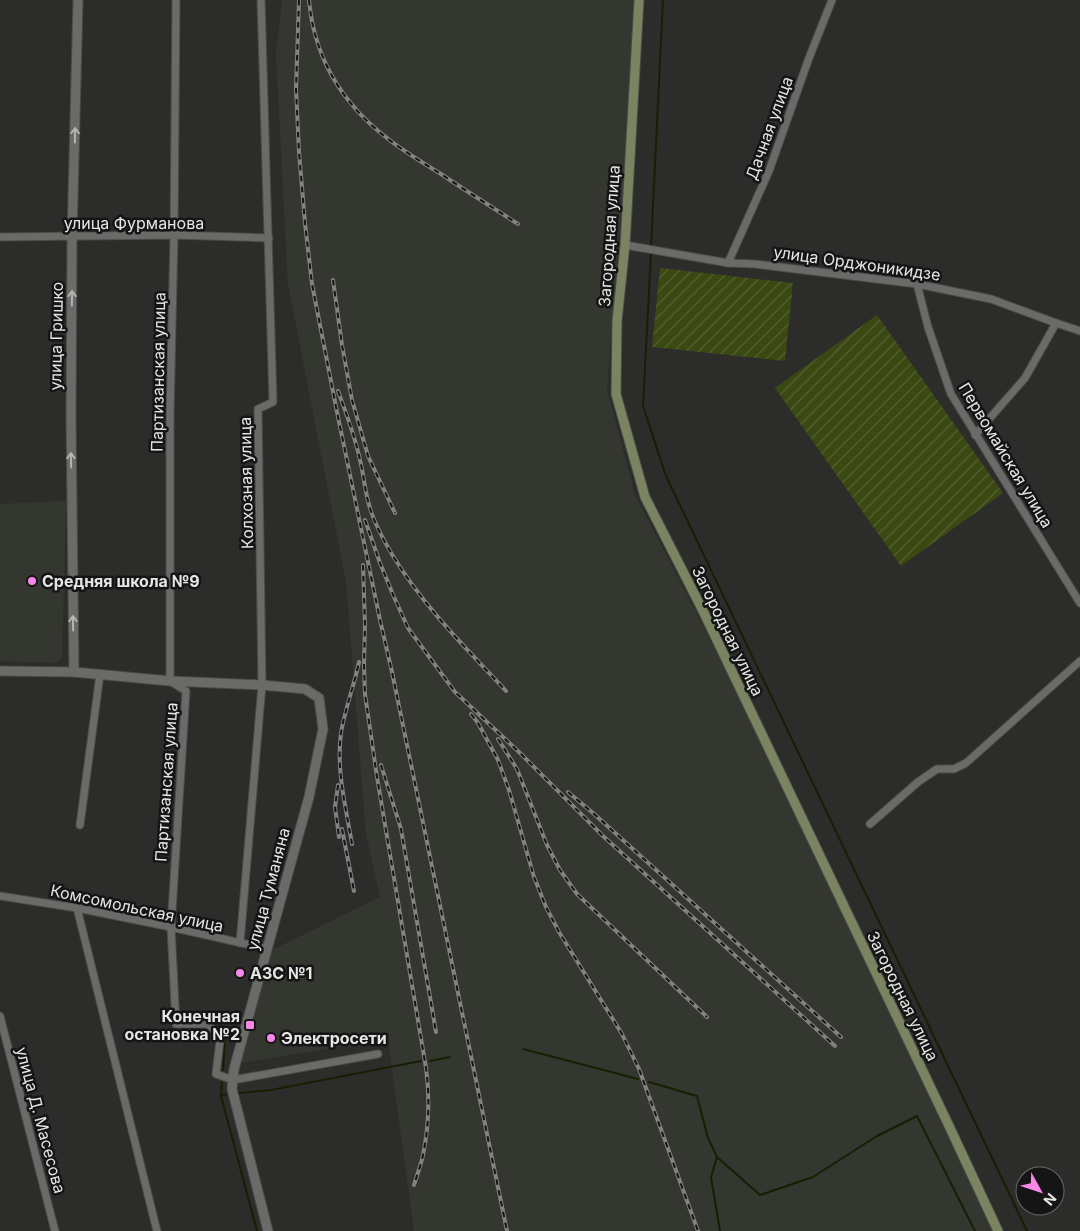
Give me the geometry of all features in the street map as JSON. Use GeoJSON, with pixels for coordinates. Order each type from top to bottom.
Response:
{"type":"FeatureCollection","features":[{"type":"Feature","properties":{"kind":"main road","name":"Загородная улица"},"geometry":{"type":"LineString","coordinates":[[639,0],[624,246],[617,321],[616,394],[646,498],[702,611],[998,1231]]}},
{"type":"Feature","properties":{"kind":"street","name":"улица Гришко"},"geometry":{"type":"LineString","coordinates":[[74,672],[70,422],[72,237],[78,0]]}},
{"type":"Feature","properties":{"kind":"street","name":"Партизанская улица"},"geometry":{"type":"LineString","coordinates":[[176,0],[170,415],[170,681],[186,691],[171,927],[176,1024],[208,1024],[216,1031],[220,1040],[216,1074],[233,1080]]}},
{"type":"Feature","properties":{"kind":"street","name":"Колхозная улица"},"geometry":{"type":"LineString","coordinates":[[240,943],[262,685],[258,409],[273,402],[261,0]]}},
{"type":"Feature","properties":{"kind":"street","name":"Дачная улица"},"geometry":{"type":"LineString","coordinates":[[728,263],[770,171],[809,58],[832,0]]}},
{"type":"Feature","properties":{"kind":"street","name":"улица Фурманова"},"geometry":{"type":"LineString","coordinates":[[0,237],[174,235],[269,238]]}},
{"type":"Feature","properties":{"kind":"street","name":"улица Орджоникидзе"},"geometry":{"type":"LineString","coordinates":[[624,246],[728,263],[755,264],[917,284],[991,299],[1056,324],[1080,331]]}},
{"type":"Feature","properties":{"kind":"street","name":"Первомайская улица"},"geometry":{"type":"LineString","coordinates":[[917,284],[928,327],[951,394],[975,435],[1077,591],[1080,603]]}},
{"type":"Feature","properties":{"kind":"street"},"geometry":{"type":"LineString","coordinates":[[975,435],[1026,378],[1056,324]]}},
{"type":"Feature","properties":{"kind":"street"},"geometry":{"type":"LineString","coordinates":[[870,824],[918,782],[937,769],[954,769],[966,764],[1080,661]]}},
{"type":"Feature","properties":{"kind":"street"},"geometry":{"type":"LineString","coordinates":[[0,671],[74,672],[170,681],[262,685]]}},
{"type":"Feature","properties":{"kind":"street"},"geometry":{"type":"LineString","coordinates":[[80,825],[100,674]]}},
{"type":"Feature","properties":{"kind":"street","name":"улица Туманяна"},"geometry":{"type":"LineString","coordinates":[[262,685],[305,689],[319,698],[323,729],[309,797],[234,1069],[232,1089],[268,1231]]}},
{"type":"Feature","properties":{"kind":"street","name":"Комсомольская улица"},"geometry":{"type":"LineString","coordinates":[[0,896],[77,908],[268,949]]}},
{"type":"Feature","properties":{"kind":"street"},"geometry":{"type":"LineString","coordinates":[[77,908],[157,1231]]}},
{"type":"Feature","properties":{"kind":"street","name":"улица Д. Масесова"},"geometry":{"type":"LineString","coordinates":[[0,1016],[56,1231]]}},
{"type":"Feature","properties":{"kind":"street"},"geometry":{"type":"LineString","coordinates":[[233,1080],[378,1054]]}},
{"type":"Feature","properties":{"kind":"shaded area"},"geometry":{"type":"Polygon","coordinates":[[[282,0],[638,0],[607,389],[635,495],[831,877],[998,1231],[414,1231],[388,1039],[240,1063],[268,952],[380,897],[366,833],[346,581],[288,285],[276,54],[282,0]]]}},
{"type":"Feature","properties":{"kind":"shaded area","name":"Средняя школа №9"},"geometry":{"type":"Polygon","coordinates":[[[66,501],[62,658],[55,663],[0,661],[0,504],[66,501]]]}},
{"type":"Feature","properties":{"kind":"green space"},"geometry":{"type":"Polygon","coordinates":[[[660,268],[793,283],[785,361],[652,347],[660,268]]]}},
{"type":"Feature","properties":{"kind":"green space"},"geometry":{"type":"Polygon","coordinates":[[[877,315],[1003,493],[901,566],[775,388],[877,315]]]}},
{"type":"Feature","properties":{"kind":"waterway"},"geometry":{"type":"LineString","coordinates":[[651,247],[663,0]]}},
{"type":"Feature","properties":{"kind":"waterway"},"geometry":{"type":"LineString","coordinates":[[651,252],[643,406],[666,476],[1027,1231]]}},
{"type":"Feature","properties":{"kind":"waterway"},"geometry":{"type":"LineString","coordinates":[[196,1015],[208,1015],[225,1039],[223,1070]]}},
{"type":"Feature","properties":{"kind":"waterway"},"geometry":{"type":"LineString","coordinates":[[523,1049],[638,1079]]}},
{"type":"Feature","properties":{"kind":"waterway"},"geometry":{"type":"LineString","coordinates":[[430,1061],[450,1057]]}},
{"type":"Feature","properties":{"kind":"waterway"},"geometry":{"type":"LineString","coordinates":[[239,1093],[271,1090],[421,1061]]}},
{"type":"Feature","properties":{"kind":"waterway"},"geometry":{"type":"LineString","coordinates":[[221,1096],[222,1082]]}},
{"type":"Feature","properties":{"kind":"waterway"},"geometry":{"type":"LineString","coordinates":[[649,1082],[697,1096],[708,1138],[717,1157],[760,1195],[813,1177],[877,1136],[917,1116],[975,1231]]}},
{"type":"Feature","properties":{"kind":"waterway"},"geometry":{"type":"LineString","coordinates":[[226,1094],[221,1096],[257,1231]]}},
{"type":"Feature","properties":{"kind":"waterway"},"geometry":{"type":"LineString","coordinates":[[717,1157],[711,1177],[720,1231]]}},
{"type":"Feature","properties":{"kind":"railway"},"geometry":{"type":"LineString","coordinates":[[299,0],[296,89],[299,152],[312,284],[507,1231]]}},
{"type":"Feature","properties":{"kind":"railway"},"geometry":{"type":"LineString","coordinates":[[309,0],[313,26],[323,56],[337,84],[358,112],[404,150],[518,224]]}},
{"type":"Feature","properties":{"kind":"railway"},"geometry":{"type":"LineString","coordinates":[[333,280],[352,400],[368,456],[395,513]]}},
{"type":"Feature","properties":{"kind":"railway"},"geometry":{"type":"LineString","coordinates":[[338,391],[356,442],[370,508],[386,545],[418,593],[506,691]]}},
{"type":"Feature","properties":{"kind":"railway"},"geometry":{"type":"LineString","coordinates":[[365,520],[380,563],[408,628],[455,692],[519,752],[603,836],[835,1046]]}},
{"type":"Feature","properties":{"kind":"railway"},"geometry":{"type":"LineString","coordinates":[[363,565],[365,694],[427,1079],[427,1133],[414,1185]]}},
{"type":"Feature","properties":{"kind":"railway"},"geometry":{"type":"LineString","coordinates":[[352,844],[342,789],[340,747],[343,724],[359,662]]}},
{"type":"Feature","properties":{"kind":"railway"},"geometry":{"type":"LineString","coordinates":[[471,714],[498,760],[509,790],[534,877],[546,907],[559,932],[622,1034],[639,1069],[698,1231]]}},
{"type":"Feature","properties":{"kind":"railway"},"geometry":{"type":"LineString","coordinates":[[498,739],[517,769],[547,845],[560,870],[577,894],[707,1017]]}},
{"type":"Feature","properties":{"kind":"railway"},"geometry":{"type":"LineString","coordinates":[[381,765],[401,829],[436,1032]]}},
{"type":"Feature","properties":{"kind":"railway"},"geometry":{"type":"LineString","coordinates":[[338,785],[335,807],[339,837]]}},
{"type":"Feature","properties":{"kind":"railway"},"geometry":{"type":"LineString","coordinates":[[568,792],[841,1037]]}},
{"type":"Feature","properties":{"kind":"railway"},"geometry":{"type":"LineString","coordinates":[[342,829],[354,891]]}},
{"type":"Feature","properties":{"kind":"place","name":"Средняя школа №9"},"geometry":{"type":"Point","coordinates":[32,581]}},
{"type":"Feature","properties":{"kind":"place","name":"АЗС №1"},"geometry":{"type":"Point","coordinates":[240,973]}},
{"type":"Feature","properties":{"kind":"place","name":"Конечная остановка №2"},"geometry":{"type":"Point","coordinates":[250,1025]}},
{"type":"Feature","properties":{"kind":"place","name":"Электросети"},"geometry":{"type":"Point","coordinates":[271,1038]}}]}
